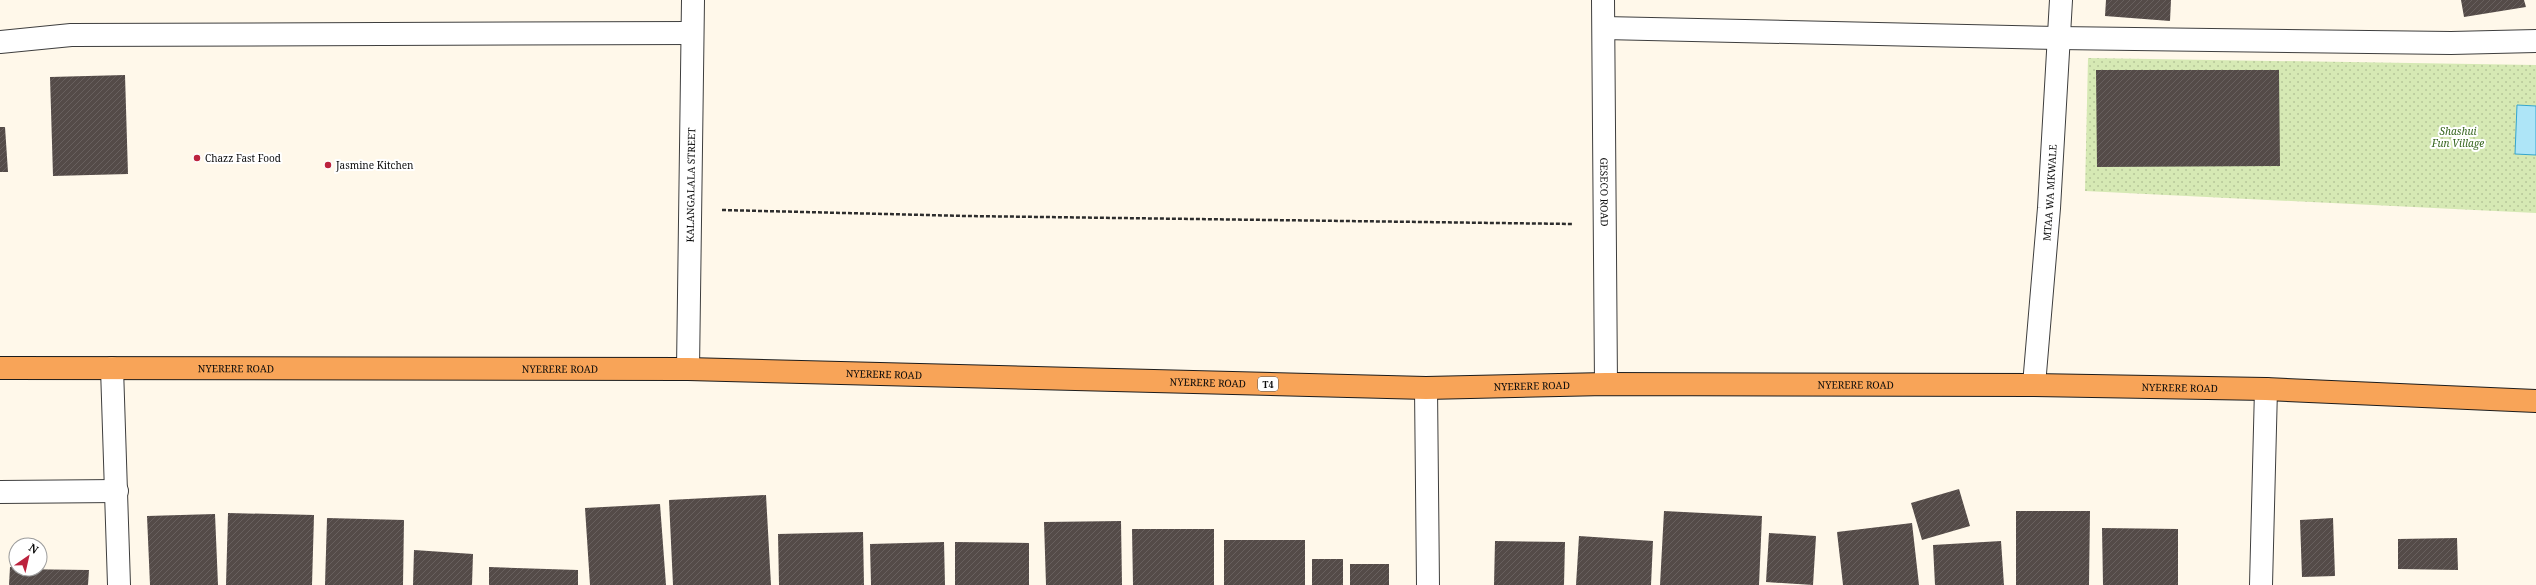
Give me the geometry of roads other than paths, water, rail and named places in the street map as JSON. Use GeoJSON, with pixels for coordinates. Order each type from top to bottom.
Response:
{"type":"FeatureCollection","features":[{"type":"Feature","properties":{"kind":"highway","name":"NYERERE ROAD"},"geometry":{"type":"LineString","coordinates":[[0,368],[688,369],[1426,388],[1606,384],[2034,385],[2266,389],[2536,401]]}},
{"type":"Feature","properties":{"kind":"street","name":"KALANGALALA STREET"},"geometry":{"type":"LineString","coordinates":[[688,369],[693,0]]}},
{"type":"Feature","properties":{"kind":"street","name":"GESECO ROAD"},"geometry":{"type":"LineString","coordinates":[[1603,0],[1606,384]]}},
{"type":"Feature","properties":{"kind":"street","name":"MTAA WA MKWALE"},"geometry":{"type":"LineString","coordinates":[[2034,385],[2049,208],[2061,0]]}},
{"type":"Feature","properties":{"kind":"street"},"geometry":{"type":"LineString","coordinates":[[1604,28],[2058,38],[2451,43],[2536,41]]}},
{"type":"Feature","properties":{"kind":"street"},"geometry":{"type":"LineString","coordinates":[[0,42],[71,35],[692,33]]}},
{"type":"Feature","properties":{"kind":"street"},"geometry":{"type":"LineString","coordinates":[[112,368],[119,585]]}},
{"type":"Feature","properties":{"kind":"street"},"geometry":{"type":"LineString","coordinates":[[1426,388],[1428,585]]}},
{"type":"Feature","properties":{"kind":"street"},"geometry":{"type":"LineString","coordinates":[[2261,585],[2266,389]]}},
{"type":"Feature","properties":{"kind":"street"},"geometry":{"type":"LineString","coordinates":[[0,492],[117,491]]}},
{"type":"Feature","properties":{"kind":"water"},"geometry":{"type":"Polygon","coordinates":[[[2517,105],[2536,106],[2536,155],[2515,154],[2517,105]]]}},
{"type":"Feature","properties":{"kind":"place","name":"Chazz Fast Food"},"geometry":{"type":"Point","coordinates":[197,158]}},
{"type":"Feature","properties":{"kind":"place","name":"Jasmine Kitchen"},"geometry":{"type":"Point","coordinates":[328,165]}},
{"type":"Feature","properties":{"kind":"park label","name":"Shashui Fun Village"},"geometry":{"type":"Point","coordinates":[2458,136]}}]}
